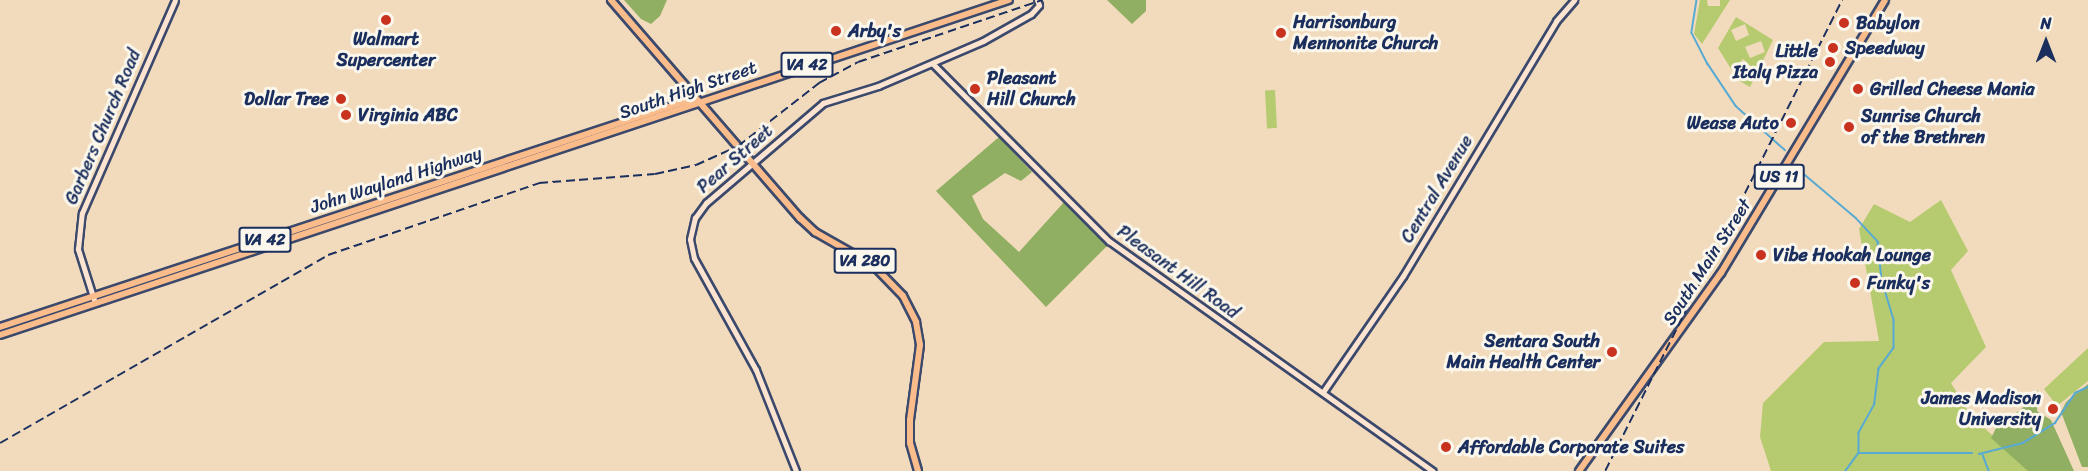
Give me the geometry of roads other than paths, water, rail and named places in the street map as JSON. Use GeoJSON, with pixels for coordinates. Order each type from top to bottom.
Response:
{"type":"FeatureCollection","features":[{"type":"Feature","properties":{"kind":"main road"},"geometry":{"type":"LineString","coordinates":[[611,0],[700,101]]}},
{"type":"Feature","properties":{"kind":"main road","name":"South High Street"},"geometry":{"type":"LineString","coordinates":[[548,154],[700,101],[1009,0]]}},
{"type":"Feature","properties":{"kind":"main road","name":"South Main Street"},"geometry":{"type":"LineString","coordinates":[[1578,471],[1716,281],[1885,0]]}},
{"type":"Feature","properties":{"kind":"main road","name":"John Wayland Highway"},"geometry":{"type":"LineString","coordinates":[[0,335],[94,300],[684,102],[700,101]]}},
{"type":"Feature","properties":{"kind":"main road","name":"VA 280"},"geometry":{"type":"LineString","coordinates":[[700,101],[752,163],[816,232],[888,277],[911,310],[920,345],[910,420],[910,443],[918,471]]}},
{"type":"Feature","properties":{"kind":"main road","name":"John Wayland Highway"},"geometry":{"type":"LineString","coordinates":[[0,327],[94,300],[548,154]]}},
{"type":"Feature","properties":{"kind":"street","name":"Garbers Church Road"},"geometry":{"type":"LineString","coordinates":[[94,300],[78,249],[82,213],[174,0]]}},
{"type":"Feature","properties":{"kind":"street","name":"Pear Street"},"geometry":{"type":"LineString","coordinates":[[796,471],[756,370],[692,252],[691,231],[700,210],[823,103],[933,64],[1013,26],[1037,9],[1037,0]]}},
{"type":"Feature","properties":{"kind":"street","name":"Central Avenue"},"geometry":{"type":"LineString","coordinates":[[1323,392],[1402,276],[1551,29],[1574,0]]}},
{"type":"Feature","properties":{"kind":"street","name":"Pleasant Hill Road"},"geometry":{"type":"LineString","coordinates":[[933,64],[1109,242],[1433,471]]}},
{"type":"Feature","properties":{"kind":"waterway"},"geometry":{"type":"LineString","coordinates":[[1697,0],[1692,33],[1708,64],[1736,106],[1785,150]]}},
{"type":"Feature","properties":{"kind":"waterway"},"geometry":{"type":"LineString","coordinates":[[1797,168],[1856,218],[1878,242],[1882,280],[1894,320],[1894,348],[1879,369],[1875,404],[1859,433],[1859,453],[1846,471]]}},
{"type":"Feature","properties":{"kind":"waterway"},"geometry":{"type":"LineString","coordinates":[[1979,454],[2023,443],[2055,423],[2075,393],[2088,387]]}},
{"type":"Feature","properties":{"kind":"waterway"},"geometry":{"type":"LineString","coordinates":[[1859,453],[1972,453]]}},
{"type":"Feature","properties":{"kind":"waterway"},"geometry":{"type":"LineString","coordinates":[[1983,455],[1989,471]]}},
{"type":"Feature","properties":{"kind":"railway"},"geometry":{"type":"LineString","coordinates":[[0,443],[328,255],[539,183],[655,174],[696,165],[738,146],[819,83],[858,62],[1042,0]]}},
{"type":"Feature","properties":{"kind":"railway"},"geometry":{"type":"LineString","coordinates":[[1605,471],[1842,0]]}},
{"type":"Feature","properties":{"kind":"place","name":"Walmart Supercenter"},"geometry":{"type":"Point","coordinates":[386,20]}},
{"type":"Feature","properties":{"kind":"place","name":"Babylon"},"geometry":{"type":"Point","coordinates":[1844,23]}},
{"type":"Feature","properties":{"kind":"place","name":"Arby's"},"geometry":{"type":"Point","coordinates":[836,31]}},
{"type":"Feature","properties":{"kind":"place","name":"Harrisonburg Mennonite Church"},"geometry":{"type":"Point","coordinates":[1281,33]}},
{"type":"Feature","properties":{"kind":"place","name":"Speedway"},"geometry":{"type":"Point","coordinates":[1833,48]}},
{"type":"Feature","properties":{"kind":"place","name":"Little Italy Pizza"},"geometry":{"type":"Point","coordinates":[1830,62]}},
{"type":"Feature","properties":{"kind":"place","name":"Pleasant Hill Church"},"geometry":{"type":"Point","coordinates":[975,89]}},
{"type":"Feature","properties":{"kind":"place","name":"Grilled Cheese Mania"},"geometry":{"type":"Point","coordinates":[1858,89]}},
{"type":"Feature","properties":{"kind":"place","name":"Dollar Tree"},"geometry":{"type":"Point","coordinates":[341,99]}},
{"type":"Feature","properties":{"kind":"place","name":"Virginia ABC"},"geometry":{"type":"Point","coordinates":[346,115]}},
{"type":"Feature","properties":{"kind":"place","name":"Wease Auto"},"geometry":{"type":"Point","coordinates":[1791,123]}},
{"type":"Feature","properties":{"kind":"place","name":"Sunrise Church of the Brethren"},"geometry":{"type":"Point","coordinates":[1849,127]}},
{"type":"Feature","properties":{"kind":"place","name":"Vibe Hookah Lounge"},"geometry":{"type":"Point","coordinates":[1761,255]}},
{"type":"Feature","properties":{"kind":"place","name":"Funky's"},"geometry":{"type":"Point","coordinates":[1855,283]}},
{"type":"Feature","properties":{"kind":"place","name":"Sentara South Main Health Center"},"geometry":{"type":"Point","coordinates":[1612,352]}},
{"type":"Feature","properties":{"kind":"place","name":"James Madison University"},"geometry":{"type":"Point","coordinates":[2053,409]}},
{"type":"Feature","properties":{"kind":"place","name":"Affordable Corporate Suites"},"geometry":{"type":"Point","coordinates":[1446,447]}}]}
